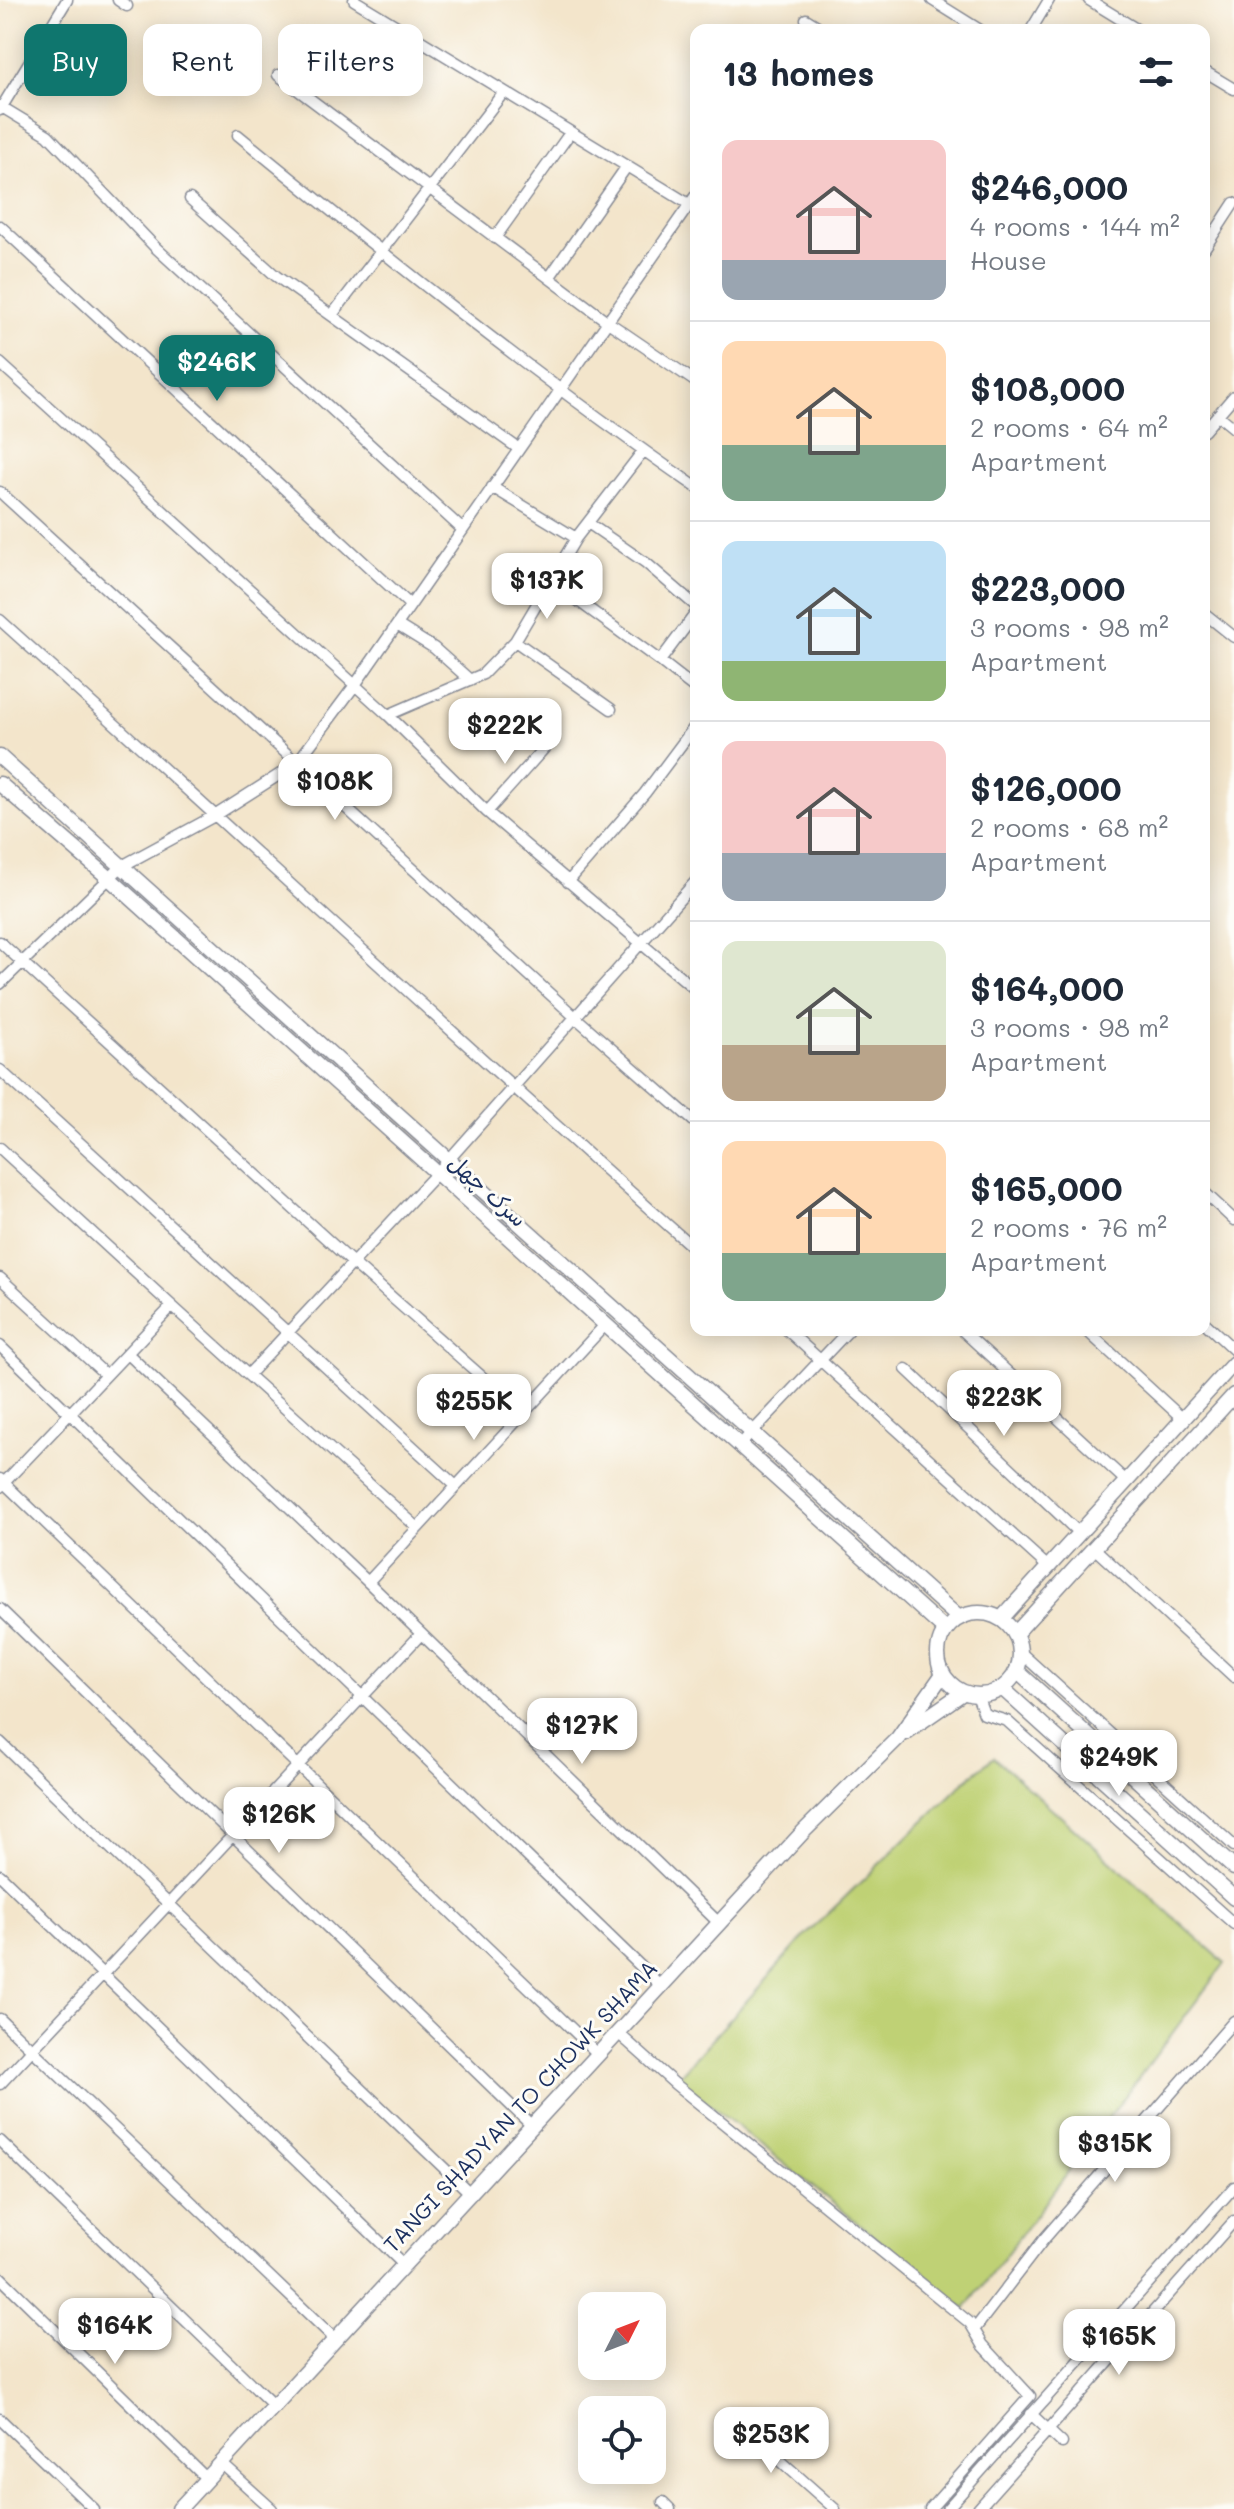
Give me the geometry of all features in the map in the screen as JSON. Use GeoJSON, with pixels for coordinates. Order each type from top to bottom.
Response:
{"type":"FeatureCollection","features":[{"type":"Feature","properties":{"kind":"main road"},"geometry":{"type":"LineString","coordinates":[[0,757],[959,1618]]}},
{"type":"Feature","properties":{"kind":"main road","name":"سرک چهل"},"geometry":{"type":"LineString","coordinates":[[0,784],[109,878],[945,1630]]}},
{"type":"Feature","properties":{"kind":"main road"},"geometry":{"type":"LineString","coordinates":[[1001,1619],[1234,1363]]}},
{"type":"Feature","properties":{"kind":"main road"},"geometry":{"type":"LineString","coordinates":[[1015,1634],[1234,1395]]}},
{"type":"Feature","properties":{"kind":"main road"},"geometry":{"type":"LineString","coordinates":[[971,1613],[986,1613],[1001,1619],[1015,1634],[1020,1652],[1017,1671],[1002,1688],[990,1694],[970,1694],[952,1685],[943,1674],[938,1652],[945,1630],[971,1613]]}},
{"type":"Feature","properties":{"kind":"main road"},"geometry":{"type":"LineString","coordinates":[[1017,1671],[1234,1868]]}},
{"type":"Feature","properties":{"kind":"main road"},"geometry":{"type":"LineString","coordinates":[[898,1738],[943,1674]]}},
{"type":"Feature","properties":{"kind":"main road"},"geometry":{"type":"LineString","coordinates":[[1002,1688],[1234,1898]]}},
{"type":"Feature","properties":{"kind":"main road"},"geometry":{"type":"LineString","coordinates":[[898,1738],[970,1694]]}},
{"type":"Feature","properties":{"kind":"main road","name":"TANGI SHADYAN TO CHOWK SHAMA"},"geometry":{"type":"LineString","coordinates":[[179,2509],[804,1831],[898,1738]]}},
{"type":"Feature","properties":{"kind":"street"},"geometry":{"type":"LineString","coordinates":[[67,0],[1,108],[48,135],[155,247],[463,530]]}},
{"type":"Feature","properties":{"kind":"street"},"geometry":{"type":"LineString","coordinates":[[354,0],[570,133],[690,198]]}},
{"type":"Feature","properties":{"kind":"street"},"geometry":{"type":"LineString","coordinates":[[932,0],[970,24]]}},
{"type":"Feature","properties":{"kind":"street"},"geometry":{"type":"LineString","coordinates":[[1035,24],[1049,0]]}},
{"type":"Feature","properties":{"kind":"street"},"geometry":{"type":"LineString","coordinates":[[1089,0],[1128,24]]}},
{"type":"Feature","properties":{"kind":"street"},"geometry":{"type":"LineString","coordinates":[[806,19],[814,24]]}},
{"type":"Feature","properties":{"kind":"street"},"geometry":{"type":"LineString","coordinates":[[1210,75],[1234,89]]}},
{"type":"Feature","properties":{"kind":"street"},"geometry":{"type":"LineString","coordinates":[[332,315],[503,93]]}},
{"type":"Feature","properties":{"kind":"street"},"geometry":{"type":"LineString","coordinates":[[306,96],[608,322],[690,378]]}},
{"type":"Feature","properties":{"kind":"street"},"geometry":{"type":"LineString","coordinates":[[495,238],[570,133]]}},
{"type":"Feature","properties":{"kind":"street"},"geometry":{"type":"LineString","coordinates":[[238,135],[381,252],[643,451],[690,483]]}},
{"type":"Feature","properties":{"kind":"street"},"geometry":{"type":"LineString","coordinates":[[549,278],[627,166]]}},
{"type":"Feature","properties":{"kind":"street"},"geometry":{"type":"LineString","coordinates":[[190,199],[276,276],[519,449]]}},
{"type":"Feature","properties":{"kind":"street"},"geometry":{"type":"LineString","coordinates":[[0,984],[122,866],[216,815],[296,764],[355,685],[690,203]]}},
{"type":"Feature","properties":{"kind":"street"},"geometry":{"type":"LineString","coordinates":[[1210,240],[1234,203]]}},
{"type":"Feature","properties":{"kind":"street"},"geometry":{"type":"LineString","coordinates":[[0,226],[410,605]]}},
{"type":"Feature","properties":{"kind":"street"},"geometry":{"type":"LineString","coordinates":[[0,363],[388,715],[487,812],[690,985]]}},
{"type":"Feature","properties":{"kind":"street"},"geometry":{"type":"LineString","coordinates":[[1210,424],[1234,396]]}},
{"type":"Feature","properties":{"kind":"street"},"geometry":{"type":"LineString","coordinates":[[1218,415],[1234,428]]}},
{"type":"Feature","properties":{"kind":"street"},"geometry":{"type":"LineString","coordinates":[[388,715],[483,674],[515,641],[576,538],[643,451]]}},
{"type":"Feature","properties":{"kind":"street"},"geometry":{"type":"LineString","coordinates":[[492,487],[576,538]]}},
{"type":"Feature","properties":{"kind":"street"},"geometry":{"type":"LineString","coordinates":[[0,492],[296,764],[690,1118]]}},
{"type":"Feature","properties":{"kind":"street"},"geometry":{"type":"LineString","coordinates":[[588,523],[646,563],[690,601]]}},
{"type":"Feature","properties":{"kind":"street"},"geometry":{"type":"LineString","coordinates":[[551,581],[690,684]]}},
{"type":"Feature","properties":{"kind":"street"},"geometry":{"type":"LineString","coordinates":[[1210,618],[1234,637]]}},
{"type":"Feature","properties":{"kind":"street"},"geometry":{"type":"LineString","coordinates":[[0,620],[512,1088],[690,1245]]}},
{"type":"Feature","properties":{"kind":"street"},"geometry":{"type":"LineString","coordinates":[[660,661],[690,621]]}},
{"type":"Feature","properties":{"kind":"street"},"geometry":{"type":"LineString","coordinates":[[397,625],[434,648],[470,680]]}},
{"type":"Feature","properties":{"kind":"street"},"geometry":{"type":"LineString","coordinates":[[515,641],[611,709]]}},
{"type":"Feature","properties":{"kind":"street"},"geometry":{"type":"LineString","coordinates":[[568,882],[645,793],[690,733]]}},
{"type":"Feature","properties":{"kind":"street"},"geometry":{"type":"LineString","coordinates":[[487,812],[549,743]]}},
{"type":"Feature","properties":{"kind":"street"},"geometry":{"type":"LineString","coordinates":[[248,1375],[437,1173],[690,888]]}},
{"type":"Feature","properties":{"kind":"street"},"geometry":{"type":"LineString","coordinates":[[0,942],[523,1413]]}},
{"type":"Feature","properties":{"kind":"street"},"geometry":{"type":"LineString","coordinates":[[0,1070],[456,1486]]}},
{"type":"Feature","properties":{"kind":"street"},"geometry":{"type":"LineString","coordinates":[[0,1148],[418,1528]]}},
{"type":"Feature","properties":{"kind":"street"},"geometry":{"type":"LineString","coordinates":[[1210,1198],[1234,1220]]}},
{"type":"Feature","properties":{"kind":"street"},"geometry":{"type":"LineString","coordinates":[[0,1278],[106,1375]]}},
{"type":"Feature","properties":{"kind":"street"},"geometry":{"type":"LineString","coordinates":[[172,1306],[1,1483],[598,2054]]}},
{"type":"Feature","properties":{"kind":"street"},"geometry":{"type":"LineString","coordinates":[[368,1582],[605,1325]]}},
{"type":"Feature","properties":{"kind":"street"},"geometry":{"type":"LineString","coordinates":[[1210,1328],[1234,1350]]}},
{"type":"Feature","properties":{"kind":"street"},"geometry":{"type":"LineString","coordinates":[[794,1336],[1047,1566]]}},
{"type":"Feature","properties":{"kind":"street"},"geometry":{"type":"LineString","coordinates":[[739,1446],[843,1336]]}},
{"type":"Feature","properties":{"kind":"street"},"geometry":{"type":"LineString","coordinates":[[969,1336],[1126,1481]]}},
{"type":"Feature","properties":{"kind":"street"},"geometry":{"type":"LineString","coordinates":[[1093,1336],[1183,1419]]}},
{"type":"Feature","properties":{"kind":"street"},"geometry":{"type":"LineString","coordinates":[[0,1346],[661,1986]]}},
{"type":"Feature","properties":{"kind":"street"},"geometry":{"type":"LineString","coordinates":[[127,1353],[719,1923]]}},
{"type":"Feature","properties":{"kind":"street"},"geometry":{"type":"LineString","coordinates":[[906,1369],[1078,1532]]}},
{"type":"Feature","properties":{"kind":"street"},"geometry":{"type":"LineString","coordinates":[[1094,1548],[1234,1677]]}},
{"type":"Feature","properties":{"kind":"street"},"geometry":{"type":"LineString","coordinates":[[0,1609],[532,2126]]}},
{"type":"Feature","properties":{"kind":"street"},"geometry":{"type":"LineString","coordinates":[[0,2084],[421,1634]]}},
{"type":"Feature","properties":{"kind":"street"},"geometry":{"type":"LineString","coordinates":[[1020,1652],[1234,1846]]}},
{"type":"Feature","properties":{"kind":"street"},"geometry":{"type":"LineString","coordinates":[[970,1694],[984,1714],[1007,1721],[1234,1924]]}},
{"type":"Feature","properties":{"kind":"street"},"geometry":{"type":"LineString","coordinates":[[0,1742],[470,2193]]}},
{"type":"Feature","properties":{"kind":"street"},"geometry":{"type":"LineString","coordinates":[[0,1875],[404,2265]]}},
{"type":"Feature","properties":{"kind":"street"},"geometry":{"type":"LineString","coordinates":[[0,2019],[335,2339]]}},
{"type":"Feature","properties":{"kind":"street"},"geometry":{"type":"LineString","coordinates":[[974,2330],[1044,2239],[1234,2021]]}},
{"type":"Feature","properties":{"kind":"street"},"geometry":{"type":"LineString","coordinates":[[618,2033],[675,2084],[970,2323],[983,2345],[1030,2396],[930,2509]]}},
{"type":"Feature","properties":{"kind":"street"},"geometry":{"type":"LineString","coordinates":[[0,2141],[274,2406]]}},
{"type":"Feature","properties":{"kind":"street"},"geometry":{"type":"LineString","coordinates":[[947,2509],[1234,2187]]}},
{"type":"Feature","properties":{"kind":"street"},"geometry":{"type":"LineString","coordinates":[[978,2509],[1234,2221]]}},
{"type":"Feature","properties":{"kind":"street"},"geometry":{"type":"LineString","coordinates":[[0,2277],[207,2479]]}},
{"type":"Feature","properties":{"kind":"street"},"geometry":{"type":"LineString","coordinates":[[1031,2414],[1062,2443]]}},
{"type":"Feature","properties":{"kind":"street"},"geometry":{"type":"LineString","coordinates":[[729,2415],[835,2509]]}},
{"type":"Feature","properties":{"kind":"street"},"geometry":{"type":"LineString","coordinates":[[0,2419],[94,2509]]}},
{"type":"Feature","properties":{"kind":"street"},"geometry":{"type":"LineString","coordinates":[[221,2463],[272,2509]]}},
{"type":"Feature","properties":{"kind":"green space"},"geometry":{"type":"Polygon","coordinates":[[[994,1757],[1225,1963],[965,2309],[677,2078],[806,1935],[966,1780],[994,1757]]]}}]}
